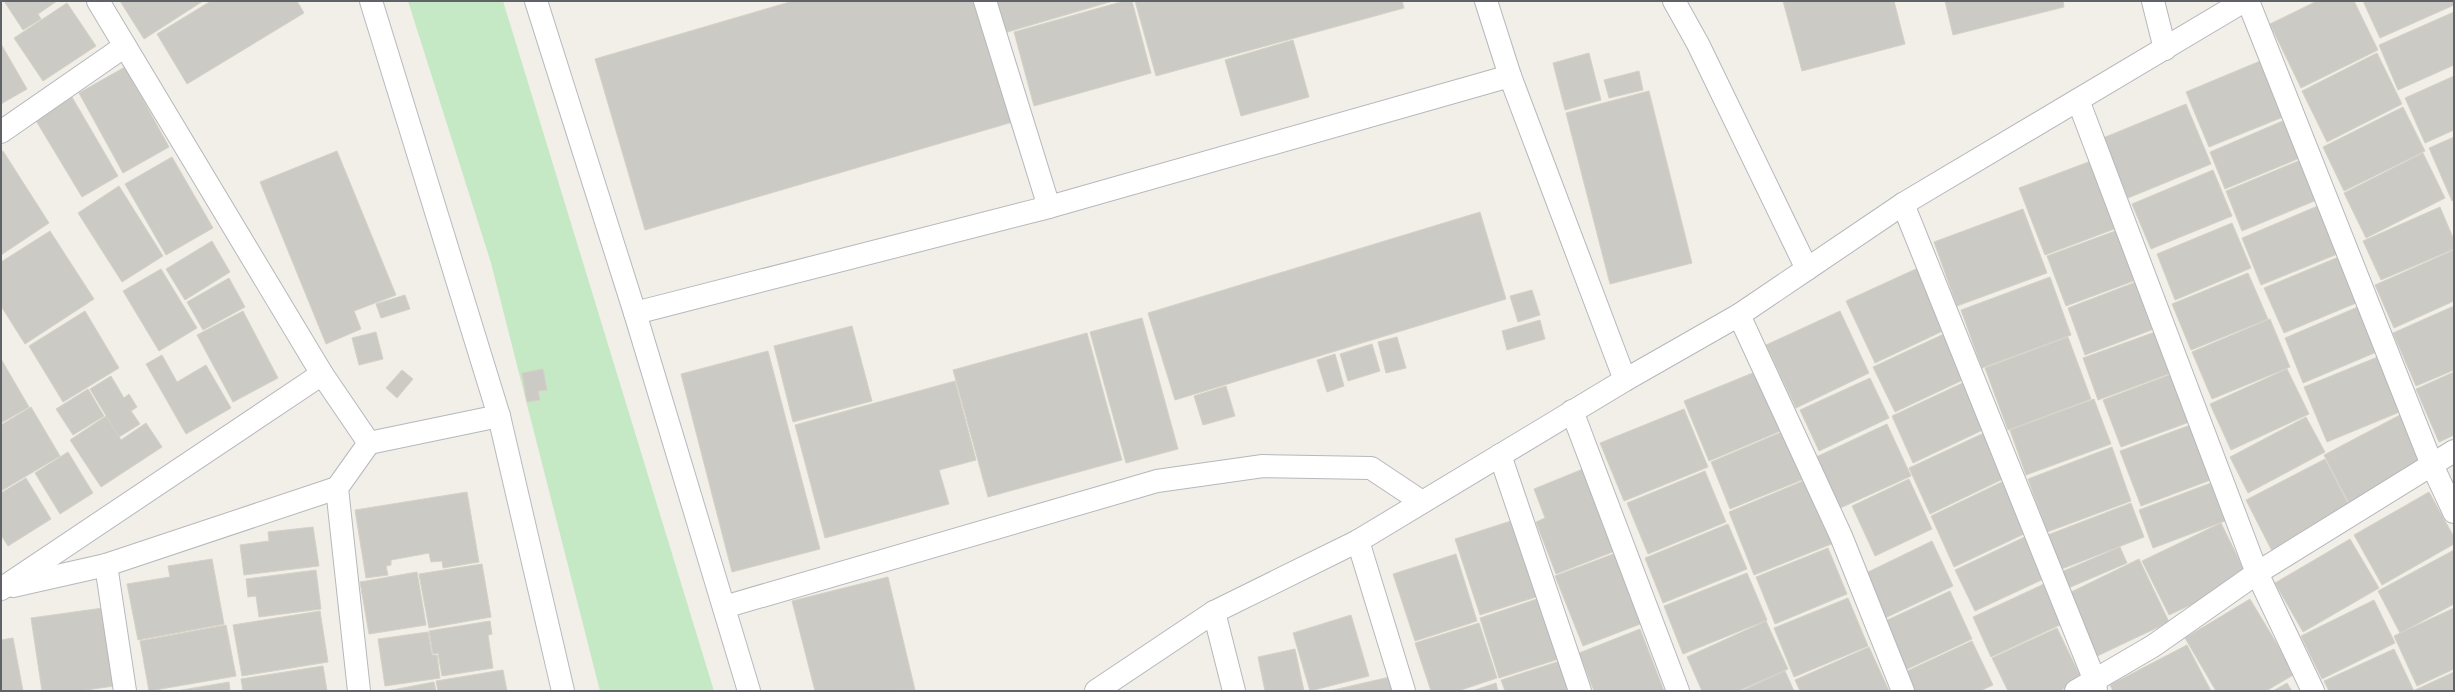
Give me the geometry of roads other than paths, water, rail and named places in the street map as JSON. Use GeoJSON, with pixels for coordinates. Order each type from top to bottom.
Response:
{"type":"FeatureCollection","features":[{"type":"Feature","properties":{"kind":"street"},"geometry":{"type":"LineString","coordinates":[[98,1],[322,374],[369,443]]}},
{"type":"Feature","properties":{"kind":"street"},"geometry":{"type":"LineString","coordinates":[[371,1],[499,416],[563,691]]}},
{"type":"Feature","properties":{"kind":"street"},"geometry":{"type":"LineString","coordinates":[[536,1],[635,314],[749,691]]}},
{"type":"Feature","properties":{"kind":"street"},"geometry":{"type":"LineString","coordinates":[[985,1],[1049,207]]}},
{"type":"Feature","properties":{"kind":"street"},"geometry":{"type":"LineString","coordinates":[[1486,1],[1510,76],[1625,380]]}},
{"type":"Feature","properties":{"kind":"street"},"geometry":{"type":"LineString","coordinates":[[1674,1],[1698,44],[1807,269]]}},
{"type":"Feature","properties":{"kind":"street"},"geometry":{"type":"LineString","coordinates":[[2153,1],[2165,49]]}},
{"type":"Feature","properties":{"kind":"street"},"geometry":{"type":"LineString","coordinates":[[1096,691],[1214,612],[1358,540],[1572,411],[1739,315],[1903,204],[2244,1]]}},
{"type":"Feature","properties":{"kind":"street"},"geometry":{"type":"LineString","coordinates":[[2248,1],[2432,465],[2454,512]]}},
{"type":"Feature","properties":{"kind":"street"},"geometry":{"type":"LineString","coordinates":[[1,132],[125,46]]}},
{"type":"Feature","properties":{"kind":"street"},"geometry":{"type":"LineString","coordinates":[[635,314],[1049,207],[1510,76]]}},
{"type":"Feature","properties":{"kind":"street"},"geometry":{"type":"LineString","coordinates":[[2078,100],[2257,573],[2313,691]]}},
{"type":"Feature","properties":{"kind":"street"},"geometry":{"type":"LineString","coordinates":[[1903,204],[2096,686]]}},
{"type":"Feature","properties":{"kind":"street"},"geometry":{"type":"LineString","coordinates":[[1739,315],[1841,536],[1903,691]]}},
{"type":"Feature","properties":{"kind":"street"},"geometry":{"type":"LineString","coordinates":[[1,589],[322,374]]}},
{"type":"Feature","properties":{"kind":"street"},"geometry":{"type":"LineString","coordinates":[[1572,411],[1678,691]]}},
{"type":"Feature","properties":{"kind":"street"},"geometry":{"type":"LineString","coordinates":[[1,589],[106,565],[337,488],[369,443],[499,416]]}},
{"type":"Feature","properties":{"kind":"street"},"geometry":{"type":"LineString","coordinates":[[2076,691],[2096,686],[2257,573],[2454,451]]}},
{"type":"Feature","properties":{"kind":"street"},"geometry":{"type":"LineString","coordinates":[[1500,455],[1580,691]]}},
{"type":"Feature","properties":{"kind":"street"},"geometry":{"type":"LineString","coordinates":[[724,607],[1157,481],[1263,466],[1371,468],[1422,502]]}},
{"type":"Feature","properties":{"kind":"street"},"geometry":{"type":"LineString","coordinates":[[337,488],[359,691]]}},
{"type":"Feature","properties":{"kind":"street"},"geometry":{"type":"LineString","coordinates":[[1358,540],[1404,691]]}},
{"type":"Feature","properties":{"kind":"street"},"geometry":{"type":"LineString","coordinates":[[106,565],[125,691]]}},
{"type":"Feature","properties":{"kind":"street"},"geometry":{"type":"LineString","coordinates":[[1214,612],[1234,691]]}}]}
